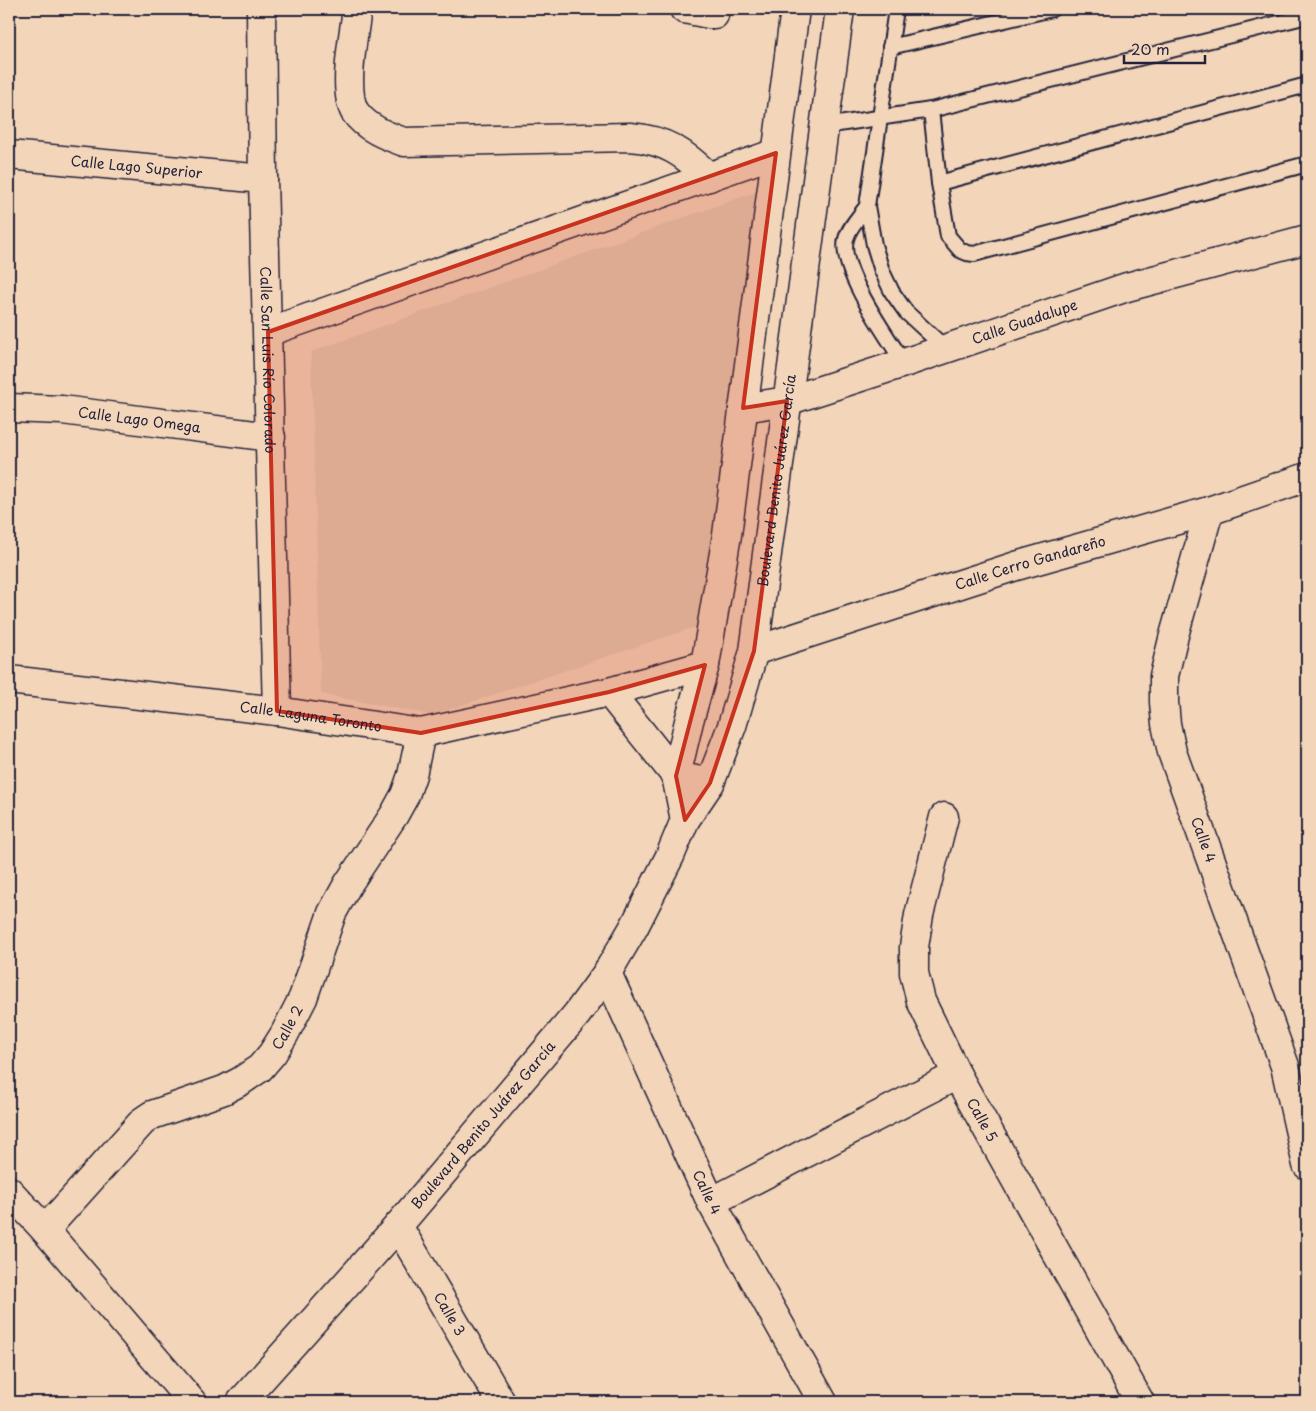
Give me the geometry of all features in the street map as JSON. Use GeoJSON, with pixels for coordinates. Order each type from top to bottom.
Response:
{"type":"FeatureCollection","features":[{"type":"Feature","properties":{"kind":"street","name":"Calle San Luis Río Colorado"},"geometry":{"type":"LineString","coordinates":[[261,9],[263,179],[277,710]]}},
{"type":"Feature","properties":{"kind":"street"},"geometry":{"type":"LineString","coordinates":[[357,9],[349,82],[351,100],[356,112],[368,125],[385,135],[404,142],[647,138],[667,144],[687,156],[709,177]]}},
{"type":"Feature","properties":{"kind":"street"},"geometry":{"type":"LineString","coordinates":[[684,9],[714,16]]}},
{"type":"Feature","properties":{"kind":"street"},"geometry":{"type":"LineString","coordinates":[[685,820],[676,776],[705,665],[727,535],[795,9]]}},
{"type":"Feature","properties":{"kind":"street","name":"Boulevard Benito Juárez García"},"geometry":{"type":"LineString","coordinates":[[241,1402],[398,1226],[577,1014],[608,973],[634,927],[685,820],[710,783],[732,726],[754,651],[840,9]]}},
{"type":"Feature","properties":{"kind":"street"},"geometry":{"type":"LineString","coordinates":[[268,332],[776,153]]}},
{"type":"Feature","properties":{"kind":"street","name":"Calle Lago Superior"},"geometry":{"type":"LineString","coordinates":[[9,155],[263,179]]}},
{"type":"Feature","properties":{"kind":"street","name":"Calle Guadalupe"},"geometry":{"type":"LineString","coordinates":[[743,408],[787,401],[1126,287],[1307,239]]}},
{"type":"Feature","properties":{"kind":"street","name":"Calle Lago Omega"},"geometry":{"type":"LineString","coordinates":[[9,408],[62,410],[271,437]]}},
{"type":"Feature","properties":{"kind":"street","name":"Calle Cerro Gandareño"},"geometry":{"type":"LineString","coordinates":[[754,651],[1016,566],[1208,510],[1307,478]]}},
{"type":"Feature","properties":{"kind":"street","name":"Calle 4"},"geometry":{"type":"LineString","coordinates":[[1208,510],[1164,676],[1166,724],[1172,752],[1284,1066],[1307,1165]]}},
{"type":"Feature","properties":{"kind":"street","name":"Calle Laguna Toronto"},"geometry":{"type":"LineString","coordinates":[[9,680],[277,710],[421,733],[609,692],[705,665]]}},
{"type":"Feature","properties":{"kind":"street"},"geometry":{"type":"LineString","coordinates":[[609,692],[676,776],[710,783]]}},
{"type":"Feature","properties":{"kind":"street","name":"Calle 2"},"geometry":{"type":"LineString","coordinates":[[46,1230],[143,1120],[152,1115],[224,1090],[260,1068],[272,1054],[303,998],[317,954],[336,906],[357,869],[394,815],[405,795],[412,775],[421,733]]}},
{"type":"Feature","properties":{"kind":"street","name":"Calle 5"},"geometry":{"type":"LineString","coordinates":[[944,817],[919,915],[914,947],[914,973],[921,1001],[957,1075],[1140,1402]]}},
{"type":"Feature","properties":{"kind":"street","name":"Calle 4"},"geometry":{"type":"LineString","coordinates":[[608,973],[711,1202],[823,1402]]}},
{"type":"Feature","properties":{"kind":"street"},"geometry":{"type":"LineString","coordinates":[[711,1202],[957,1075]]}},
{"type":"Feature","properties":{"kind":"street"},"geometry":{"type":"LineString","coordinates":[[9,1191],[46,1230],[192,1402]]}},
{"type":"Feature","properties":{"kind":"street","name":"Calle 3"},"geometry":{"type":"LineString","coordinates":[[398,1226],[501,1402]]}},
{"type":"Feature","properties":{"kind":"lane"},"geometry":{"type":"LineString","coordinates":[[896,9],[867,206],[874,246],[882,271],[892,292],[906,312],[946,349]]}},
{"type":"Feature","properties":{"kind":"lane"},"geometry":{"type":"LineString","coordinates":[[890,47],[1052,9]]}},
{"type":"Feature","properties":{"kind":"lane"},"geometry":{"type":"LineString","coordinates":[[824,126],[931,110],[1307,16]]}},
{"type":"Feature","properties":{"kind":"lane"},"geometry":{"type":"LineString","coordinates":[[939,183],[1307,85]]}},
{"type":"Feature","properties":{"kind":"lane"},"geometry":{"type":"LineString","coordinates":[[931,110],[939,183],[948,236],[960,250],[974,254],[1307,164]]}},
{"type":"Feature","properties":{"kind":"lane"},"geometry":{"type":"LineString","coordinates":[[867,206],[846,239],[845,250],[850,269],[860,292],[904,363]]}},
{"type":"Feature","properties":{"kind":"highlighted area"},"geometry":{"type":"Polygon","coordinates":[[[776,153],[743,408],[787,401],[754,651],[710,783],[685,820],[676,776],[705,665],[609,692],[421,733],[277,711],[268,332],[776,153]]]}},
{"type":"Feature","properties":{"kind":"shaded area"},"geometry":{"type":"Polygon","coordinates":[[[758,191],[701,625],[432,715],[321,694],[311,352],[758,191]]]}}]}
